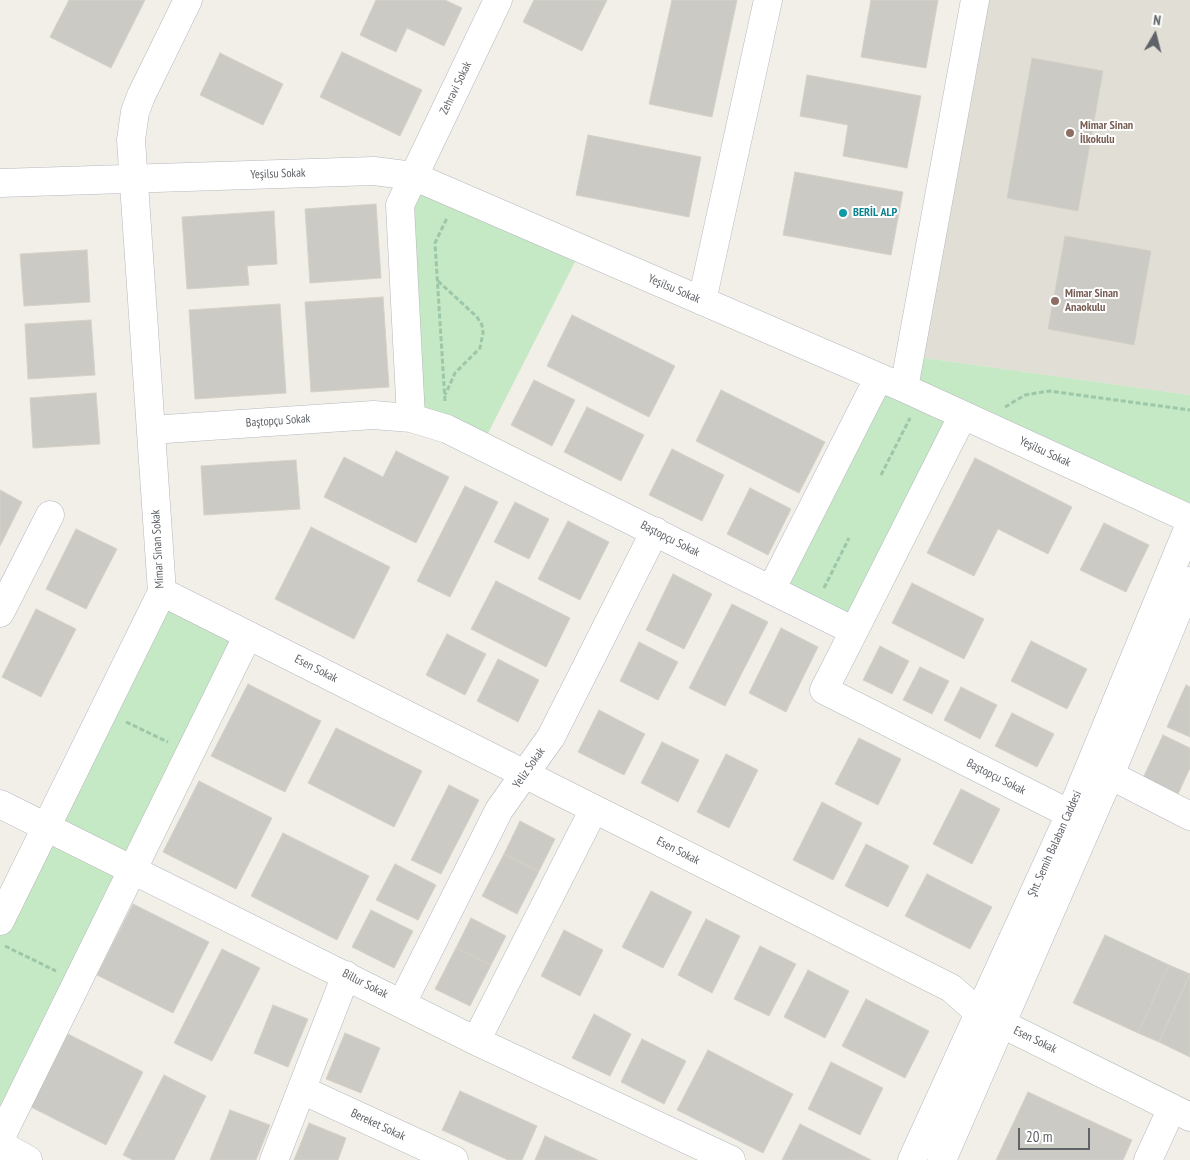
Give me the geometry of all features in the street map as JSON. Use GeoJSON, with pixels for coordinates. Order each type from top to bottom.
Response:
{"type":"FeatureCollection","features":[{"type":"Feature","properties":{"kind":"street","name":"Mimar Sinan Sokak"},"geometry":{"type":"LineString","coordinates":[[0,921],[162,592],[131,140],[135,112],[141,96],[188,0]]}},
{"type":"Feature","properties":{"kind":"street","name":"Zehravi Sokak"},"geometry":{"type":"LineString","coordinates":[[411,418],[400,205],[498,0]]}},
{"type":"Feature","properties":{"kind":"street"},"geometry":{"type":"LineString","coordinates":[[702,301],[768,0]]}},
{"type":"Feature","properties":{"kind":"street"},"geometry":{"type":"LineString","coordinates":[[913,392],[975,0]]}},
{"type":"Feature","properties":{"kind":"street","name":"Yeşilsu Sokak"},"geometry":{"type":"LineString","coordinates":[[0,183],[374,171],[413,176],[913,392],[1190,519]]}},
{"type":"Feature","properties":{"kind":"street"},"geometry":{"type":"LineString","coordinates":[[771,590],[879,377]]}},
{"type":"Feature","properties":{"kind":"street","name":"Baştopçu Sokak"},"geometry":{"type":"LineString","coordinates":[[150,430],[373,414],[411,418],[447,429],[854,631],[824,690],[1070,814]]}},
{"type":"Feature","properties":{"kind":"street"},"geometry":{"type":"LineString","coordinates":[[854,631],[963,415]]}},
{"type":"Feature","properties":{"kind":"street"},"geometry":{"type":"LineString","coordinates":[[0,613],[50,515]]}},
{"type":"Feature","properties":{"kind":"street","name":"Şht. Semih Balaban Caddesi"},"geometry":{"type":"LineString","coordinates":[[942,1160],[990,1018],[1070,814],[1190,524]]}},
{"type":"Feature","properties":{"kind":"street","name":"Yeliz Sokak"},"geometry":{"type":"LineString","coordinates":[[402,1003],[499,810],[551,738],[655,531]]}},
{"type":"Feature","properties":{"kind":"street","name":"Şht. Semih Balaban Caddesi"},"geometry":{"type":"LineString","coordinates":[[912,1160],[990,1018],[1110,775],[1190,581]]}},
{"type":"Feature","properties":{"kind":"street","name":"Esen Sokak"},"geometry":{"type":"LineString","coordinates":[[162,592],[951,988],[990,1018],[1181,1112]]}},
{"type":"Feature","properties":{"kind":"street"},"geometry":{"type":"LineString","coordinates":[[0,1139],[248,635]]}},
{"type":"Feature","properties":{"kind":"street"},"geometry":{"type":"LineString","coordinates":[[1110,775],[1188,809]]}},
{"type":"Feature","properties":{"kind":"street","name":"Billur Sokak"},"geometry":{"type":"LineString","coordinates":[[0,804],[476,1041],[731,1160]]}},
{"type":"Feature","properties":{"kind":"street"},"geometry":{"type":"LineString","coordinates":[[476,1041],[594,809]]}},
{"type":"Feature","properties":{"kind":"street"},"geometry":{"type":"LineString","coordinates":[[274,1160],[346,975]]}},
{"type":"Feature","properties":{"kind":"street","name":"Bereket Sokak"},"geometry":{"type":"LineString","coordinates":[[302,1090],[454,1160]]}},
{"type":"Feature","properties":{"kind":"street"},"geometry":{"type":"LineString","coordinates":[[1148,1160],[1181,1112]]}},
{"type":"Feature","properties":{"kind":"street"},"geometry":{"type":"LineString","coordinates":[[0,1144],[28,1160]]}},
{"type":"Feature","properties":{"kind":"path"},"geometry":{"type":"LineString","coordinates":[[447,429],[435,243],[458,195]]}},
{"type":"Feature","properties":{"kind":"path"},"geometry":{"type":"LineString","coordinates":[[437,280],[477,317],[482,325],[483,333],[480,348],[455,373],[445,396]]}},
{"type":"Feature","properties":{"kind":"path"},"geometry":{"type":"LineString","coordinates":[[881,475],[913,392]]}},
{"type":"Feature","properties":{"kind":"path"},"geometry":{"type":"LineString","coordinates":[[989,426],[998,413],[1009,404],[1025,396],[1049,392],[1190,410]]}},
{"type":"Feature","properties":{"kind":"path"},"geometry":{"type":"LineString","coordinates":[[812,610],[849,538]]}},
{"type":"Feature","properties":{"kind":"path"},"geometry":{"type":"LineString","coordinates":[[103,710],[190,753]]}},
{"type":"Feature","properties":{"kind":"path"},"geometry":{"type":"LineString","coordinates":[[0,944],[78,982]]}},
{"type":"Feature","properties":{"kind":"shaded area"},"geometry":{"type":"Polygon","coordinates":[[[975,0],[1190,0],[1190,395],[910,356],[975,0]]]}},
{"type":"Feature","properties":{"kind":"green space"},"geometry":{"type":"Polygon","coordinates":[[[413,176],[582,248],[482,445],[411,418],[413,176]]]}},
{"type":"Feature","properties":{"kind":"green space"},"geometry":{"type":"Polygon","coordinates":[[[910,356],[1190,395],[1190,519],[963,415],[854,631],[771,590],[879,377],[904,388],[910,356]]]}},
{"type":"Feature","properties":{"kind":"green space"},"geometry":{"type":"Polygon","coordinates":[[[162,592],[248,635],[0,1139],[0,921],[162,592]]]}},
{"type":"Feature","properties":{"kind":"building"},"geometry":{"type":"Polygon","coordinates":[[[69,0],[145,0],[111,68],[50,37],[69,0]]]}},
{"type":"Feature","properties":{"kind":"building"},"geometry":{"type":"Polygon","coordinates":[[[376,0],[445,0],[462,8],[444,46],[407,28],[396,52],[360,35],[376,0]]]}},
{"type":"Feature","properties":{"kind":"building"},"geometry":{"type":"Polygon","coordinates":[[[534,0],[607,0],[582,51],[523,22],[534,0]]]}},
{"type":"Feature","properties":{"kind":"building"},"geometry":{"type":"Polygon","coordinates":[[[672,0],[737,0],[712,117],[649,104],[672,0]]]}},
{"type":"Feature","properties":{"kind":"building"},"geometry":{"type":"Polygon","coordinates":[[[871,0],[938,0],[926,68],[861,57],[871,0]]]}},
{"type":"Feature","properties":{"kind":"building"},"geometry":{"type":"Polygon","coordinates":[[[342,52],[422,90],[400,136],[320,97],[342,52]]]}},
{"type":"Feature","properties":{"kind":"building"},"geometry":{"type":"Polygon","coordinates":[[[220,53],[283,84],[263,125],[200,95],[220,53]]]}},
{"type":"Feature","properties":{"kind":"building"},"geometry":{"type":"Polygon","coordinates":[[[1032,58],[1103,71],[1078,211],[1007,198],[1032,58]]]}},
{"type":"Feature","properties":{"kind":"building"},"geometry":{"type":"Polygon","coordinates":[[[807,75],[921,96],[907,168],[843,156],[848,125],[800,116],[807,75]]]}},
{"type":"Feature","properties":{"kind":"building"},"geometry":{"type":"Polygon","coordinates":[[[588,135],[701,157],[689,217],[576,195],[588,135]]]}},
{"type":"Feature","properties":{"kind":"building","name":"BERİL ALP"},"geometry":{"type":"Polygon","coordinates":[[[795,172],[903,192],[891,255],[783,235],[795,172]]]}},
{"type":"Feature","properties":{"kind":"building"},"geometry":{"type":"Polygon","coordinates":[[[376,204],[381,278],[310,283],[305,209],[376,204]]]}},
{"type":"Feature","properties":{"kind":"building"},"geometry":{"type":"Polygon","coordinates":[[[274,211],[277,264],[247,266],[249,285],[187,289],[182,217],[274,211]]]}},
{"type":"Feature","properties":{"kind":"building"},"geometry":{"type":"Polygon","coordinates":[[[1065,236],[1151,251],[1134,345],[1048,329],[1065,236]]]}},
{"type":"Feature","properties":{"kind":"building"},"geometry":{"type":"Polygon","coordinates":[[[87,250],[90,302],[24,306],[20,254],[87,250]]]}},
{"type":"Feature","properties":{"kind":"building"},"geometry":{"type":"Polygon","coordinates":[[[383,297],[389,387],[311,392],[305,302],[383,297]]]}},
{"type":"Feature","properties":{"kind":"building"},"geometry":{"type":"Polygon","coordinates":[[[280,304],[286,393],[195,399],[189,310],[280,304]]]}},
{"type":"Feature","properties":{"kind":"building"},"geometry":{"type":"Polygon","coordinates":[[[572,315],[675,366],[649,417],[547,366],[572,315]]]}},
{"type":"Feature","properties":{"kind":"building"},"geometry":{"type":"Polygon","coordinates":[[[91,320],[95,375],[28,379],[25,324],[91,320]]]}},
{"type":"Feature","properties":{"kind":"building"},"geometry":{"type":"Polygon","coordinates":[[[534,380],[575,400],[552,446],[511,425],[534,380]]]}},
{"type":"Feature","properties":{"kind":"building"},"geometry":{"type":"Polygon","coordinates":[[[721,390],[825,442],[799,493],[696,441],[721,390]]]}},
{"type":"Feature","properties":{"kind":"building"},"geometry":{"type":"Polygon","coordinates":[[[96,393],[100,444],[33,448],[30,398],[96,393]]]}},
{"type":"Feature","properties":{"kind":"building"},"geometry":{"type":"Polygon","coordinates":[[[587,407],[644,435],[621,481],[564,452],[587,407]]]}},
{"type":"Feature","properties":{"kind":"building"},"geometry":{"type":"Polygon","coordinates":[[[672,449],[724,475],[702,521],[649,495],[672,449]]]}},
{"type":"Feature","properties":{"kind":"building"},"geometry":{"type":"Polygon","coordinates":[[[396,451],[449,477],[416,543],[324,497],[344,457],[383,477],[396,451]]]}},
{"type":"Feature","properties":{"kind":"building"},"geometry":{"type":"Polygon","coordinates":[[[975,458],[1072,507],[1048,554],[998,529],[974,576],[927,553],[975,458]]]}},
{"type":"Feature","properties":{"kind":"building"},"geometry":{"type":"Polygon","coordinates":[[[296,460],[300,509],[204,515],[201,466],[296,460]]]}},
{"type":"Feature","properties":{"kind":"building"},"geometry":{"type":"Polygon","coordinates":[[[465,486],[498,502],[450,597],[417,581],[465,486]]]}},
{"type":"Feature","properties":{"kind":"building"},"geometry":{"type":"Polygon","coordinates":[[[750,488],[791,509],[768,555],[727,534],[750,488]]]}},
{"type":"Feature","properties":{"kind":"building"},"geometry":{"type":"Polygon","coordinates":[[[0,490],[22,502],[0,546],[0,490]]]}},
{"type":"Feature","properties":{"kind":"building"},"geometry":{"type":"Polygon","coordinates":[[[515,502],[549,519],[529,559],[494,542],[515,502]]]}},
{"type":"Feature","properties":{"kind":"building"},"geometry":{"type":"Polygon","coordinates":[[[568,521],[609,542],[580,600],[538,579],[568,521]]]}},
{"type":"Feature","properties":{"kind":"building"},"geometry":{"type":"Polygon","coordinates":[[[1104,523],[1149,545],[1126,592],[1080,570],[1104,523]]]}},
{"type":"Feature","properties":{"kind":"building"},"geometry":{"type":"Polygon","coordinates":[[[311,527],[390,567],[354,639],[275,599],[311,527]]]}},
{"type":"Feature","properties":{"kind":"building"},"geometry":{"type":"Polygon","coordinates":[[[76,529],[117,549],[86,609],[46,589],[76,529]]]}},
{"type":"Feature","properties":{"kind":"building"},"geometry":{"type":"Polygon","coordinates":[[[673,574],[712,594],[684,649],[646,630],[673,574]]]}},
{"type":"Feature","properties":{"kind":"building"},"geometry":{"type":"Polygon","coordinates":[[[496,581],[570,618],[546,667],[471,629],[496,581]]]}},
{"type":"Feature","properties":{"kind":"building"},"geometry":{"type":"Polygon","coordinates":[[[912,583],[984,619],[964,659],[892,623],[912,583]]]}},
{"type":"Feature","properties":{"kind":"building"},"geometry":{"type":"Polygon","coordinates":[[[732,604],[768,622],[725,706],[689,688],[732,604]]]}},
{"type":"Feature","properties":{"kind":"building"},"geometry":{"type":"Polygon","coordinates":[[[36,609],[76,629],[41,697],[2,677],[36,609]]]}},
{"type":"Feature","properties":{"kind":"building"},"geometry":{"type":"Polygon","coordinates":[[[781,628],[818,647],[786,712],[749,693],[781,628]]]}},
{"type":"Feature","properties":{"kind":"building"},"geometry":{"type":"Polygon","coordinates":[[[447,634],[486,654],[465,695],[426,675],[447,634]]]}},
{"type":"Feature","properties":{"kind":"building"},"geometry":{"type":"Polygon","coordinates":[[[1031,641],[1087,669],[1067,709],[1011,681],[1031,641]]]}},
{"type":"Feature","properties":{"kind":"building"},"geometry":{"type":"Polygon","coordinates":[[[639,642],[678,662],[658,700],[620,681],[639,642]]]}},
{"type":"Feature","properties":{"kind":"building"},"geometry":{"type":"Polygon","coordinates":[[[880,646],[909,661],[892,694],[863,680],[880,646]]]}},
{"type":"Feature","properties":{"kind":"building"},"geometry":{"type":"Polygon","coordinates":[[[498,659],[539,680],[518,722],[477,701],[498,659]]]}},
{"type":"Feature","properties":{"kind":"building"},"geometry":{"type":"Polygon","coordinates":[[[920,667],[949,681],[932,714],[903,700],[920,667]]]}},
{"type":"Feature","properties":{"kind":"building"},"geometry":{"type":"Polygon","coordinates":[[[248,684],[321,721],[285,792],[211,756],[248,684]]]}},
{"type":"Feature","properties":{"kind":"building"},"geometry":{"type":"Polygon","coordinates":[[[1186,685],[1190,687],[1190,737],[1167,727],[1186,685]]]}},
{"type":"Feature","properties":{"kind":"building"},"geometry":{"type":"Polygon","coordinates":[[[961,687],[997,705],[980,739],[944,720],[961,687]]]}},
{"type":"Feature","properties":{"kind":"building"},"geometry":{"type":"Polygon","coordinates":[[[599,710],[645,734],[624,775],[578,752],[599,710]]]}},
{"type":"Feature","properties":{"kind":"building"},"geometry":{"type":"Polygon","coordinates":[[[1012,713],[1054,734],[1037,767],[995,746],[1012,713]]]}},
{"type":"Feature","properties":{"kind":"building"},"geometry":{"type":"Polygon","coordinates":[[[336,728],[422,771],[394,827],[308,783],[336,728]]]}},
{"type":"Feature","properties":{"kind":"building"},"geometry":{"type":"Polygon","coordinates":[[[1163,735],[1190,748],[1190,768],[1178,794],[1143,778],[1163,735]]]}},
{"type":"Feature","properties":{"kind":"building"},"geometry":{"type":"Polygon","coordinates":[[[859,738],[901,759],[878,805],[835,784],[859,738]]]}},
{"type":"Feature","properties":{"kind":"building"},"geometry":{"type":"Polygon","coordinates":[[[662,742],[699,760],[678,802],[641,783],[662,742]]]}},
{"type":"Feature","properties":{"kind":"building"},"geometry":{"type":"Polygon","coordinates":[[[726,754],[758,770],[729,828],[697,812],[726,754]]]}},
{"type":"Feature","properties":{"kind":"building"},"geometry":{"type":"Polygon","coordinates":[[[199,781],[272,818],[236,889],[163,852],[199,781]]]}},
{"type":"Feature","properties":{"kind":"building"},"geometry":{"type":"Polygon","coordinates":[[[449,785],[479,800],[441,874],[411,860],[449,785]]]}},
{"type":"Feature","properties":{"kind":"building"},"geometry":{"type":"Polygon","coordinates":[[[961,789],[1000,809],[972,864],[933,844],[961,789]]]}},
{"type":"Feature","properties":{"kind":"building"},"geometry":{"type":"Polygon","coordinates":[[[822,802],[862,823],[833,880],[793,860],[822,802]]]}},
{"type":"Feature","properties":{"kind":"building"},"geometry":{"type":"Polygon","coordinates":[[[520,821],[555,839],[539,871],[504,854],[520,821]]]}},
{"type":"Feature","properties":{"kind":"building"},"geometry":{"type":"Polygon","coordinates":[[[283,833],[369,876],[337,940],[251,896],[283,833]]]}},
{"type":"Feature","properties":{"kind":"building"},"geometry":{"type":"Polygon","coordinates":[[[866,844],[909,866],[888,907],[845,886],[866,844]]]}},
{"type":"Feature","properties":{"kind":"building"},"geometry":{"type":"Polygon","coordinates":[[[504,854],[539,871],[517,914],[482,896],[504,854]]]}},
{"type":"Feature","properties":{"kind":"building"},"geometry":{"type":"Polygon","coordinates":[[[395,864],[436,885],[418,920],[376,900],[395,864]]]}},
{"type":"Feature","properties":{"kind":"building"},"geometry":{"type":"Polygon","coordinates":[[[927,874],[992,907],[970,949],[905,916],[927,874]]]}},
{"type":"Feature","properties":{"kind":"building"},"geometry":{"type":"Polygon","coordinates":[[[651,891],[692,912],[663,968],[622,947],[651,891]]]}},
{"type":"Feature","properties":{"kind":"building"},"geometry":{"type":"Polygon","coordinates":[[[133,904],[209,942],[173,1013],[97,975],[133,904]]]}},
{"type":"Feature","properties":{"kind":"building"},"geometry":{"type":"Polygon","coordinates":[[[371,910],[413,931],[394,968],[352,947],[371,910]]]}},
{"type":"Feature","properties":{"kind":"building"},"geometry":{"type":"Polygon","coordinates":[[[471,918],[506,936],[491,965],[456,948],[471,918]]]}},
{"type":"Feature","properties":{"kind":"building"},"geometry":{"type":"Polygon","coordinates":[[[706,919],[740,936],[712,993],[678,975],[706,919]]]}},
{"type":"Feature","properties":{"kind":"building"},"geometry":{"type":"Polygon","coordinates":[[[564,930],[603,950],[580,996],[541,976],[564,930]]]}},
{"type":"Feature","properties":{"kind":"building"},"geometry":{"type":"Polygon","coordinates":[[[1105,935],[1169,965],[1138,1033],[1073,1003],[1105,935]]]}},
{"type":"Feature","properties":{"kind":"building"},"geometry":{"type":"Polygon","coordinates":[[[760,946],[796,964],[769,1016],[734,999],[760,946]]]}},
{"type":"Feature","properties":{"kind":"building"},"geometry":{"type":"Polygon","coordinates":[[[456,948],[491,965],[470,1006],[435,989],[456,948]]]}},
{"type":"Feature","properties":{"kind":"building"},"geometry":{"type":"Polygon","coordinates":[[[222,949],[260,968],[212,1061],[174,1043],[222,949]]]}},
{"type":"Feature","properties":{"kind":"building"},"geometry":{"type":"Polygon","coordinates":[[[1169,965],[1190,974],[1159,1042],[1138,1033],[1169,965]]]}},
{"type":"Feature","properties":{"kind":"building"},"geometry":{"type":"Polygon","coordinates":[[[808,970],[849,991],[825,1038],[784,1017],[808,970]]]}},
{"type":"Feature","properties":{"kind":"building"},"geometry":{"type":"Polygon","coordinates":[[[1190,974],[1190,1057],[1159,1042],[1190,974]]]}},
{"type":"Feature","properties":{"kind":"building"},"geometry":{"type":"Polygon","coordinates":[[[866,999],[929,1031],[905,1078],[842,1046],[866,999]]]}},
{"type":"Feature","properties":{"kind":"building"},"geometry":{"type":"Polygon","coordinates":[[[273,1005],[308,1019],[288,1067],[254,1053],[273,1005]]]}},
{"type":"Feature","properties":{"kind":"building"},"geometry":{"type":"Polygon","coordinates":[[[594,1014],[631,1034],[610,1076],[572,1058],[594,1014]]]}},
{"type":"Feature","properties":{"kind":"building"},"geometry":{"type":"Polygon","coordinates":[[[345,1033],[380,1048],[361,1093],[326,1079],[345,1033]]]}},
{"type":"Feature","properties":{"kind":"building"},"geometry":{"type":"Polygon","coordinates":[[[68,1034],[143,1072],[106,1145],[31,1107],[68,1034]]]}},
{"type":"Feature","properties":{"kind":"building"},"geometry":{"type":"Polygon","coordinates":[[[642,1039],[686,1061],[664,1104],[621,1082],[642,1039]]]}},
{"type":"Feature","properties":{"kind":"building"},"geometry":{"type":"Polygon","coordinates":[[[708,1050],[793,1094],[763,1153],[677,1110],[708,1050]]]}},
{"type":"Feature","properties":{"kind":"building"},"geometry":{"type":"Polygon","coordinates":[[[831,1062],[883,1088],[860,1135],[808,1109],[831,1062]]]}},
{"type":"Feature","properties":{"kind":"building"},"geometry":{"type":"Polygon","coordinates":[[[164,1075],[206,1096],[174,1160],[133,1160],[123,1155],[164,1075]]]}},
{"type":"Feature","properties":{"kind":"building"},"geometry":{"type":"Polygon","coordinates":[[[460,1091],[537,1126],[522,1160],[508,1160],[442,1130],[460,1091]]]}},
{"type":"Feature","properties":{"kind":"building"},"geometry":{"type":"Polygon","coordinates":[[[1028,1092],[1132,1140],[1123,1160],[996,1160],[1028,1092]]]}},
{"type":"Feature","properties":{"kind":"building"},"geometry":{"type":"Polygon","coordinates":[[[230,1110],[270,1125],[256,1160],[210,1160],[230,1110]]]}},
{"type":"Feature","properties":{"kind":"building"},"geometry":{"type":"Polygon","coordinates":[[[309,1123],[346,1138],[338,1160],[294,1160],[309,1123]]]}},
{"type":"Feature","properties":{"kind":"building"},"geometry":{"type":"Polygon","coordinates":[[[800,1124],[871,1160],[782,1160],[800,1124]]]}},
{"type":"Feature","properties":{"kind":"building"},"geometry":{"type":"Polygon","coordinates":[[[545,1136],[598,1160],[535,1160],[545,1136]]]}},
{"type":"Feature","properties":{"kind":"place","name":"Mimar Sinan İlkokulu"},"geometry":{"type":"Point","coordinates":[1070,133]}},
{"type":"Feature","properties":{"kind":"place","name":"BERİL ALP"},"geometry":{"type":"Point","coordinates":[843,213]}},
{"type":"Feature","properties":{"kind":"place","name":"Mimar Sinan Anaokulu"},"geometry":{"type":"Point","coordinates":[1055,301]}}]}
